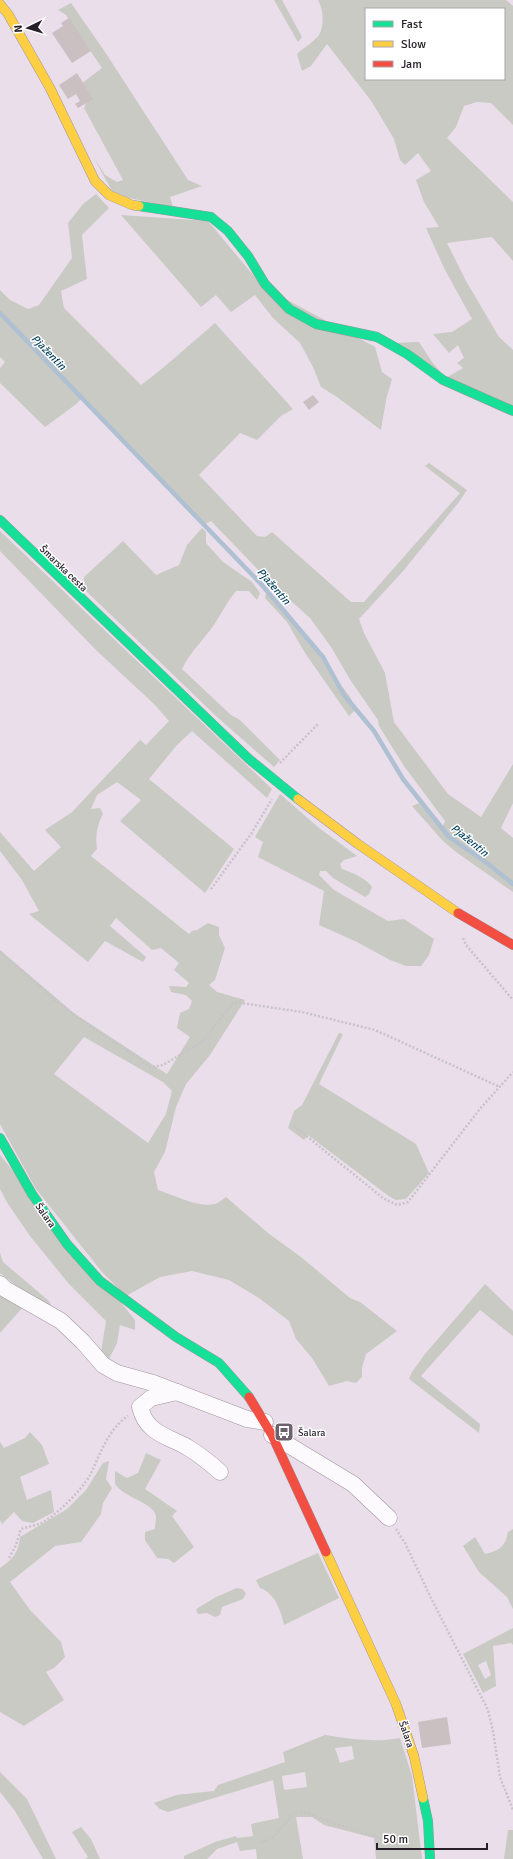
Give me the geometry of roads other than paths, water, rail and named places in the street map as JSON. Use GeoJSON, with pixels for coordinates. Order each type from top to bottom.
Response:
{"type":"FeatureCollection","features":[{"type":"Feature","properties":{"kind":"street"},"geometry":{"type":"LineString","coordinates":[[0,4],[8,14],[50,88],[95,181],[109,195],[132,205],[211,217],[228,232],[248,256],[265,284],[289,309],[316,324],[377,337],[407,354],[443,380],[513,411]]}},
{"type":"Feature","properties":{"kind":"street","name":"Šmarska cesta"},"geometry":{"type":"LineString","coordinates":[[0,520],[249,759],[280,785],[358,844],[454,911],[513,945]]}},
{"type":"Feature","properties":{"kind":"street","name":"Šalara"},"geometry":{"type":"LineString","coordinates":[[0,1138],[32,1194],[66,1244],[100,1281],[176,1337],[219,1363],[244,1389],[269,1429],[396,1704],[414,1756],[428,1821],[430,1859]]}},
{"type":"Feature","properties":{"kind":"street"},"geometry":{"type":"LineString","coordinates":[[0,1284],[5,1289],[61,1321],[83,1342],[103,1365],[117,1373],[153,1383],[269,1429],[353,1484],[389,1518]]}},
{"type":"Feature","properties":{"kind":"street"},"geometry":{"type":"LineString","coordinates":[[177,1392],[151,1398],[140,1407],[142,1418],[158,1434],[188,1448],[206,1459],[220,1472]]}},
{"type":"Feature","properties":{"kind":"waterway","name":"Pjažentin"},"geometry":{"type":"LineString","coordinates":[[0,313],[261,584],[323,657],[344,695],[374,731],[403,779],[449,837],[487,863],[513,884]]}},
{"type":"Feature","properties":{"kind":"place","name":"Šalara"},"geometry":{"type":"Point","coordinates":[284,1432]}}]}
